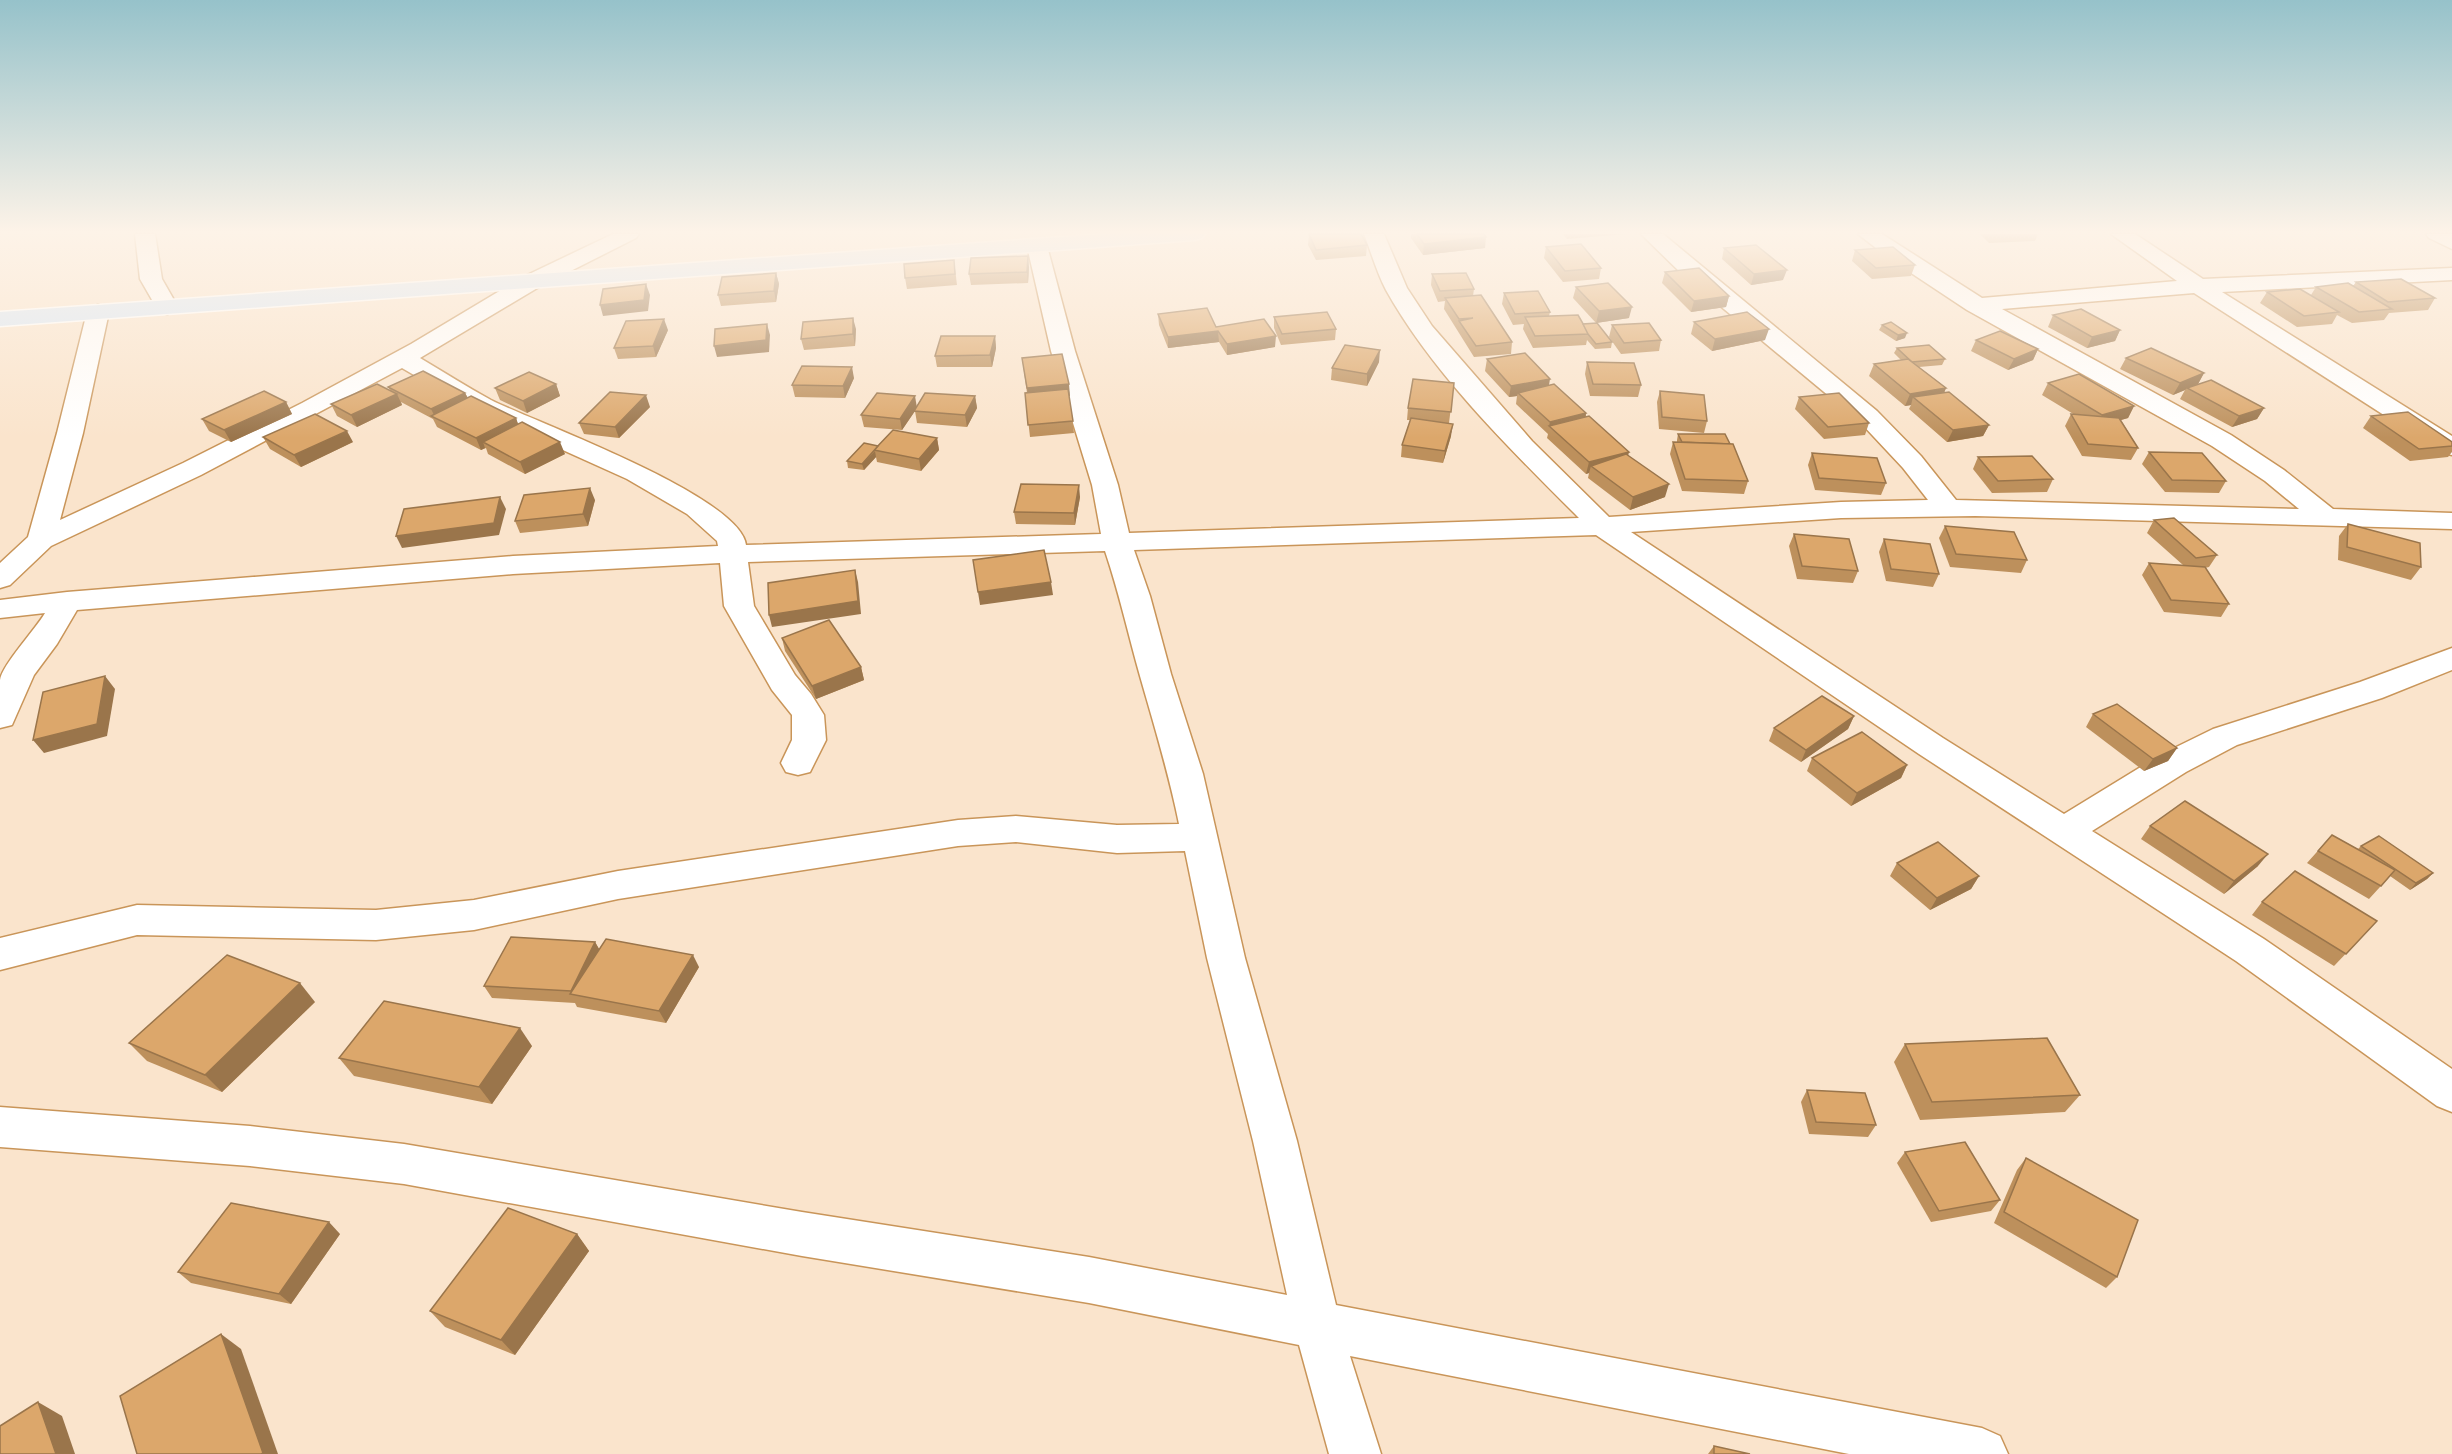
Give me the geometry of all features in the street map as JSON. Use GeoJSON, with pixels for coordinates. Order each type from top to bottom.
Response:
{"type":"FeatureCollection","features":[{"type":"Feature","properties":{"kind":"main road"},"geometry":{"type":"LineString","coordinates":[[0,319],[252,302]]}},
{"type":"Feature","properties":{"kind":"street"},"geometry":{"type":"LineString","coordinates":[[163,302],[166,308]]}},
{"type":"Feature","properties":{"kind":"street"},"geometry":{"type":"LineString","coordinates":[[0,579],[40,540],[192,469],[403,358],[498,302]]}},
{"type":"Feature","properties":{"kind":"street"},"geometry":{"type":"LineString","coordinates":[[1058,302],[1063,351],[1105,485],[1116,540],[1135,596],[1155,674],[1186,774],[1226,958],[1275,1142],[1317,1324],[1355,1454]]}},
{"type":"Feature","properties":{"kind":"street"},"geometry":{"type":"LineString","coordinates":[[1405,302],[1423,330],[1473,391],[1523,447],[1602,525],[1931,746],[2250,950],[2452,1093]]}},
{"type":"Feature","properties":{"kind":"street"},"geometry":{"type":"LineString","coordinates":[[1729,302],[1868,416],[1912,462],[1948,508]]}},
{"type":"Feature","properties":{"kind":"street"},"geometry":{"type":"LineString","coordinates":[[1970,302],[2193,424],[2281,478],[2324,516]]}},
{"type":"Feature","properties":{"kind":"street"},"geometry":{"type":"LineString","coordinates":[[1975,305],[2013,302]]}},
{"type":"Feature","properties":{"kind":"street"},"geometry":{"type":"LineString","coordinates":[[2224,302],[2451,445]]}},
{"type":"Feature","properties":{"kind":"street"},"geometry":{"type":"LineString","coordinates":[[40,540],[70,433],[98,312]]}},
{"type":"Feature","properties":{"kind":"street"},"geometry":{"type":"LineString","coordinates":[[403,358],[483,405],[636,473],[697,508],[731,538],[735,554],[739,606],[783,682],[808,715],[809,740],[798,763]]}},
{"type":"Feature","properties":{"kind":"street"},"geometry":{"type":"LineString","coordinates":[[0,609],[67,601],[513,565],[1116,540],[1602,525],[1841,510],[1948,508],[2452,521]]}},
{"type":"Feature","properties":{"kind":"street"},"geometry":{"type":"LineString","coordinates":[[0,717],[19,672],[46,637],[67,601]]}},
{"type":"Feature","properties":{"kind":"street"},"geometry":{"type":"LineString","coordinates":[[2064,831],[2174,763],[2225,737],[2371,690],[2452,658]]}},
{"type":"Feature","properties":{"kind":"street"},"geometry":{"type":"LineString","coordinates":[[0,954],[137,920],[376,925],[474,915],[618,885],[958,833],[1016,829],[1117,839],[1199,837]]}},
{"type":"Feature","properties":{"kind":"street"},"geometry":{"type":"LineString","coordinates":[[0,1127],[250,1146],[404,1164],[802,1234],[1089,1280],[1614,1385],[1982,1454]]}},
{"type":"Feature","properties":{"kind":"building"},"geometry":{"type":"Polygon","coordinates":[[[601,302],[628,302],[600,305],[601,302]]]}},
{"type":"Feature","properties":{"kind":"building"},"geometry":{"type":"Polygon","coordinates":[[[1448,302],[1486,302],[1512,342],[1476,346],[1459,321],[1473,318],[1459,319],[1448,302]]]}},
{"type":"Feature","properties":{"kind":"building"},"geometry":{"type":"Polygon","coordinates":[[[1509,302],[1544,302],[1550,312],[1515,314],[1509,302]]]}},
{"type":"Feature","properties":{"kind":"building"},"geometry":{"type":"Polygon","coordinates":[[[1590,302],[1627,302],[1632,307],[1599,311],[1590,302]]]}},
{"type":"Feature","properties":{"kind":"building"},"geometry":{"type":"Polygon","coordinates":[[[2282,302],[2322,302],[2339,312],[2304,316],[2282,302]]]}},
{"type":"Feature","properties":{"kind":"building"},"geometry":{"type":"Polygon","coordinates":[[[2342,302],[2380,302],[2392,309],[2359,312],[2342,302]]]}},
{"type":"Feature","properties":{"kind":"building"},"geometry":{"type":"Polygon","coordinates":[[[1207,308],[1216,327],[1264,319],[1276,336],[1227,344],[1218,331],[1168,337],[1158,314],[1207,308]]]}},
{"type":"Feature","properties":{"kind":"building"},"geometry":{"type":"Polygon","coordinates":[[[2081,309],[2120,330],[2092,337],[2053,315],[2081,309]]]}},
{"type":"Feature","properties":{"kind":"building"},"geometry":{"type":"Polygon","coordinates":[[[1327,312],[1336,329],[1282,334],[1274,317],[1327,312]]]}},
{"type":"Feature","properties":{"kind":"building"},"geometry":{"type":"Polygon","coordinates":[[[1747,312],[1769,329],[1715,339],[1694,322],[1747,312]]]}},
{"type":"Feature","properties":{"kind":"building"},"geometry":{"type":"Polygon","coordinates":[[[1578,315],[1589,334],[1535,336],[1525,317],[1578,315]]]}},
{"type":"Feature","properties":{"kind":"building"},"geometry":{"type":"Polygon","coordinates":[[[853,318],[853,334],[801,339],[803,322],[853,318]]]}},
{"type":"Feature","properties":{"kind":"building"},"geometry":{"type":"Polygon","coordinates":[[[664,319],[653,346],[614,348],[626,321],[664,319]]]}},
{"type":"Feature","properties":{"kind":"building"},"geometry":{"type":"Polygon","coordinates":[[[1891,322],[1907,333],[1898,335],[1882,325],[1891,322]]]}},
{"type":"Feature","properties":{"kind":"building"},"geometry":{"type":"Polygon","coordinates":[[[1597,323],[1612,342],[1596,344],[1583,324],[1597,323]]]}},
{"type":"Feature","properties":{"kind":"building"},"geometry":{"type":"Polygon","coordinates":[[[1649,323],[1661,340],[1624,343],[1612,325],[1649,323]]]}},
{"type":"Feature","properties":{"kind":"building"},"geometry":{"type":"Polygon","coordinates":[[[767,324],[766,340],[714,346],[715,329],[767,324]]]}},
{"type":"Feature","properties":{"kind":"building"},"geometry":{"type":"Polygon","coordinates":[[[2000,331],[2038,349],[2014,359],[1976,340],[2000,331]]]}},
{"type":"Feature","properties":{"kind":"building"},"geometry":{"type":"Polygon","coordinates":[[[941,336],[995,336],[990,355],[935,356],[941,336]]]}},
{"type":"Feature","properties":{"kind":"building"},"geometry":{"type":"Polygon","coordinates":[[[1345,345],[1380,350],[1367,374],[1332,368],[1345,345]]]}},
{"type":"Feature","properties":{"kind":"building"},"geometry":{"type":"Polygon","coordinates":[[[1929,345],[1945,359],[1912,362],[1897,348],[1929,345]]]}},
{"type":"Feature","properties":{"kind":"building"},"geometry":{"type":"Polygon","coordinates":[[[2151,348],[2204,373],[2180,383],[2126,358],[2151,348]]]}},
{"type":"Feature","properties":{"kind":"building"},"geometry":{"type":"Polygon","coordinates":[[[1525,353],[1550,379],[1511,386],[1487,359],[1525,353]]]}},
{"type":"Feature","properties":{"kind":"building"},"geometry":{"type":"Polygon","coordinates":[[[1062,354],[1069,384],[1027,388],[1022,358],[1062,354]]]}},
{"type":"Feature","properties":{"kind":"building"},"geometry":{"type":"Polygon","coordinates":[[[1908,359],[1946,388],[1910,394],[1874,364],[1908,359]]]}},
{"type":"Feature","properties":{"kind":"building"},"geometry":{"type":"Polygon","coordinates":[[[1587,362],[1634,363],[1641,385],[1593,384],[1587,362]]]}},
{"type":"Feature","properties":{"kind":"building"},"geometry":{"type":"Polygon","coordinates":[[[802,366],[852,367],[843,386],[792,385],[802,366]]]}},
{"type":"Feature","properties":{"kind":"building"},"geometry":{"type":"Polygon","coordinates":[[[423,371],[465,393],[431,409],[388,387],[423,371]]]}},
{"type":"Feature","properties":{"kind":"building"},"geometry":{"type":"Polygon","coordinates":[[[529,372],[556,384],[523,401],[495,388],[529,372]]]}},
{"type":"Feature","properties":{"kind":"building"},"geometry":{"type":"Polygon","coordinates":[[[2079,374],[2134,406],[2102,415],[2048,383],[2079,374]]]}},
{"type":"Feature","properties":{"kind":"building"},"geometry":{"type":"Polygon","coordinates":[[[1413,379],[1454,383],[1451,412],[1408,408],[1413,379]]]}},
{"type":"Feature","properties":{"kind":"building"},"geometry":{"type":"Polygon","coordinates":[[[2211,380],[2264,408],[2239,416],[2187,388],[2211,380]]]}},
{"type":"Feature","properties":{"kind":"building"},"geometry":{"type":"Polygon","coordinates":[[[377,384],[397,394],[351,415],[331,404],[377,384]]]}},
{"type":"Feature","properties":{"kind":"building"},"geometry":{"type":"Polygon","coordinates":[[[1554,384],[1586,413],[1550,422],[1518,393],[1554,384]]]}},
{"type":"Feature","properties":{"kind":"building"},"geometry":{"type":"Polygon","coordinates":[[[1068,389],[1073,421],[1028,425],[1025,393],[1068,389]]]}},
{"type":"Feature","properties":{"kind":"building"},"geometry":{"type":"Polygon","coordinates":[[[264,391],[286,402],[224,430],[202,419],[264,391]]]}},
{"type":"Feature","properties":{"kind":"building"},"geometry":{"type":"Polygon","coordinates":[[[1660,391],[1704,395],[1707,421],[1662,417],[1660,391]]]}},
{"type":"Feature","properties":{"kind":"building"},"geometry":{"type":"Polygon","coordinates":[[[610,392],[646,395],[615,427],[579,423],[610,392]]]}},
{"type":"Feature","properties":{"kind":"building"},"geometry":{"type":"Polygon","coordinates":[[[1949,392],[1989,425],[1953,430],[1913,397],[1949,392]]]}},
{"type":"Feature","properties":{"kind":"building"},"geometry":{"type":"Polygon","coordinates":[[[877,393],[915,396],[900,419],[861,415],[877,393]]]}},
{"type":"Feature","properties":{"kind":"building"},"geometry":{"type":"Polygon","coordinates":[[[925,393],[975,396],[965,415],[914,411],[925,393]]]}},
{"type":"Feature","properties":{"kind":"building"},"geometry":{"type":"Polygon","coordinates":[[[1839,393],[1869,423],[1828,427],[1799,397],[1839,393]]]}},
{"type":"Feature","properties":{"kind":"building"},"geometry":{"type":"Polygon","coordinates":[[[471,396],[516,418],[476,438],[431,416],[471,396]]]}},
{"type":"Feature","properties":{"kind":"building"},"geometry":{"type":"Polygon","coordinates":[[[2408,412],[2452,442],[2452,446],[2419,449],[2371,416],[2408,412]]]}},
{"type":"Feature","properties":{"kind":"building"},"geometry":{"type":"Polygon","coordinates":[[[315,414],[347,431],[294,455],[263,437],[315,414]]]}},
{"type":"Feature","properties":{"kind":"building"},"geometry":{"type":"Polygon","coordinates":[[[2071,414],[2119,418],[2138,448],[2088,444],[2071,414]]]}},
{"type":"Feature","properties":{"kind":"building"},"geometry":{"type":"Polygon","coordinates":[[[1589,416],[1629,452],[1589,462],[1549,426],[1589,416]]]}},
{"type":"Feature","properties":{"kind":"building"},"geometry":{"type":"Polygon","coordinates":[[[1411,418],[1453,424],[1445,451],[1402,445],[1411,418]]]}},
{"type":"Feature","properties":{"kind":"building"},"geometry":{"type":"Polygon","coordinates":[[[522,422],[560,442],[520,462],[483,442],[522,422]]]}},
{"type":"Feature","properties":{"kind":"building"},"geometry":{"type":"Polygon","coordinates":[[[893,430],[937,438],[919,459],[874,450],[893,430]]]}},
{"type":"Feature","properties":{"kind":"building"},"geometry":{"type":"Polygon","coordinates":[[[1678,434],[1725,434],[1730,444],[1682,442],[1678,434]]]}},
{"type":"Feature","properties":{"kind":"building"},"geometry":{"type":"Polygon","coordinates":[[[1673,442],[1733,444],[1748,481],[1685,479],[1673,442]]]}},
{"type":"Feature","properties":{"kind":"building"},"geometry":{"type":"Polygon","coordinates":[[[864,443],[878,446],[862,464],[847,461],[864,443]]]}},
{"type":"Feature","properties":{"kind":"building"},"geometry":{"type":"Polygon","coordinates":[[[2149,452],[2202,453],[2226,481],[2172,480],[2149,452]]]}},
{"type":"Feature","properties":{"kind":"building"},"geometry":{"type":"Polygon","coordinates":[[[1812,453],[1877,458],[1886,483],[1819,478],[1812,453]]]}},
{"type":"Feature","properties":{"kind":"building"},"geometry":{"type":"Polygon","coordinates":[[[1626,454],[1669,484],[1633,497],[1591,466],[1626,454]]]}},
{"type":"Feature","properties":{"kind":"building"},"geometry":{"type":"Polygon","coordinates":[[[2032,456],[2053,479],[1998,481],[1978,457],[2032,456]]]}},
{"type":"Feature","properties":{"kind":"building"},"geometry":{"type":"Polygon","coordinates":[[[1021,484],[1079,485],[1074,513],[1014,512],[1021,484]]]}},
{"type":"Feature","properties":{"kind":"building"},"geometry":{"type":"Polygon","coordinates":[[[590,488],[583,514],[515,521],[524,495],[590,488]]]}},
{"type":"Feature","properties":{"kind":"building"},"geometry":{"type":"Polygon","coordinates":[[[500,497],[494,523],[396,536],[404,509],[500,497]]]}},
{"type":"Feature","properties":{"kind":"building"},"geometry":{"type":"Polygon","coordinates":[[[2174,518],[2217,555],[2196,558],[2154,520],[2174,518]]]}},
{"type":"Feature","properties":{"kind":"building"},"geometry":{"type":"Polygon","coordinates":[[[2348,524],[2420,543],[2421,567],[2347,547],[2348,524]]]}},
{"type":"Feature","properties":{"kind":"building"},"geometry":{"type":"Polygon","coordinates":[[[1945,526],[2014,532],[2027,560],[1956,554],[1945,526]]]}},
{"type":"Feature","properties":{"kind":"building"},"geometry":{"type":"Polygon","coordinates":[[[1794,534],[1849,539],[1858,571],[1802,566],[1794,534]]]}},
{"type":"Feature","properties":{"kind":"building"},"geometry":{"type":"Polygon","coordinates":[[[1884,539],[1930,544],[1939,574],[1891,569],[1884,539]]]}},
{"type":"Feature","properties":{"kind":"building"},"geometry":{"type":"Polygon","coordinates":[[[1044,550],[1051,582],[978,592],[973,560],[1044,550]]]}},
{"type":"Feature","properties":{"kind":"building"},"geometry":{"type":"Polygon","coordinates":[[[2149,563],[2205,567],[2229,604],[2171,600],[2149,563]]]}},
{"type":"Feature","properties":{"kind":"building"},"geometry":{"type":"Polygon","coordinates":[[[855,570],[858,601],[769,615],[768,583],[855,570]]]}},
{"type":"Feature","properties":{"kind":"building"},"geometry":{"type":"Polygon","coordinates":[[[829,620],[861,667],[812,686],[782,638],[829,620]]]}},
{"type":"Feature","properties":{"kind":"building"},"geometry":{"type":"Polygon","coordinates":[[[105,676],[97,724],[33,740],[43,692],[105,676]]]}},
{"type":"Feature","properties":{"kind":"building"},"geometry":{"type":"Polygon","coordinates":[[[1822,696],[1854,716],[1806,750],[1774,728],[1822,696]]]}},
{"type":"Feature","properties":{"kind":"building"},"geometry":{"type":"Polygon","coordinates":[[[2117,704],[2177,748],[2153,759],[2093,714],[2117,704]]]}},
{"type":"Feature","properties":{"kind":"building"},"geometry":{"type":"Polygon","coordinates":[[[1862,732],[1907,765],[1857,793],[1812,758],[1862,732]]]}},
{"type":"Feature","properties":{"kind":"building"},"geometry":{"type":"Polygon","coordinates":[[[2185,801],[2268,854],[2234,881],[2150,826],[2185,801]]]}},
{"type":"Feature","properties":{"kind":"building"},"geometry":{"type":"Polygon","coordinates":[[[2332,835],[2395,870],[2381,886],[2318,851],[2332,835]]]}},
{"type":"Feature","properties":{"kind":"building"},"geometry":{"type":"Polygon","coordinates":[[[2379,836],[2433,873],[2416,883],[2361,846],[2379,836]]]}},
{"type":"Feature","properties":{"kind":"building"},"geometry":{"type":"Polygon","coordinates":[[[1938,842],[1979,876],[1937,898],[1897,863],[1938,842]]]}},
{"type":"Feature","properties":{"kind":"building"},"geometry":{"type":"Polygon","coordinates":[[[2295,871],[2377,921],[2346,954],[2262,902],[2295,871]]]}},
{"type":"Feature","properties":{"kind":"building"},"geometry":{"type":"Polygon","coordinates":[[[511,937],[595,942],[571,991],[484,986],[511,937]]]}},
{"type":"Feature","properties":{"kind":"building"},"geometry":{"type":"Polygon","coordinates":[[[606,939],[693,955],[659,1011],[570,994],[606,939]]]}},
{"type":"Feature","properties":{"kind":"building"},"geometry":{"type":"Polygon","coordinates":[[[227,955],[300,983],[205,1075],[129,1043],[227,955]]]}},
{"type":"Feature","properties":{"kind":"building"},"geometry":{"type":"Polygon","coordinates":[[[384,1001],[520,1028],[479,1087],[339,1058],[384,1001]]]}},
{"type":"Feature","properties":{"kind":"building"},"geometry":{"type":"Polygon","coordinates":[[[2047,1038],[2080,1095],[1932,1102],[1905,1044],[2047,1038]]]}},
{"type":"Feature","properties":{"kind":"building"},"geometry":{"type":"Polygon","coordinates":[[[1807,1090],[1865,1093],[1876,1125],[1816,1122],[1807,1090]]]}},
{"type":"Feature","properties":{"kind":"building"},"geometry":{"type":"Polygon","coordinates":[[[1965,1142],[2000,1200],[1939,1211],[1905,1152],[1965,1142]]]}},
{"type":"Feature","properties":{"kind":"building"},"geometry":{"type":"Polygon","coordinates":[[[2026,1158],[2138,1220],[2117,1277],[2004,1212],[2026,1158]]]}},
{"type":"Feature","properties":{"kind":"building"},"geometry":{"type":"Polygon","coordinates":[[[231,1203],[329,1222],[279,1294],[178,1272],[231,1203]]]}},
{"type":"Feature","properties":{"kind":"building"},"geometry":{"type":"Polygon","coordinates":[[[508,1208],[577,1234],[501,1340],[430,1311],[508,1208]]]}},
{"type":"Feature","properties":{"kind":"building"},"geometry":{"type":"Polygon","coordinates":[[[221,1334],[263,1453],[137,1454],[120,1396],[221,1334]]]}},
{"type":"Feature","properties":{"kind":"building"},"geometry":{"type":"Polygon","coordinates":[[[38,1402],[56,1454],[0,1454],[0,1426],[38,1402]]]}},
{"type":"Feature","properties":{"kind":"building"},"geometry":{"type":"Polygon","coordinates":[[[1714,1446],[1750,1454],[1714,1454],[1714,1446]]]}}]}
